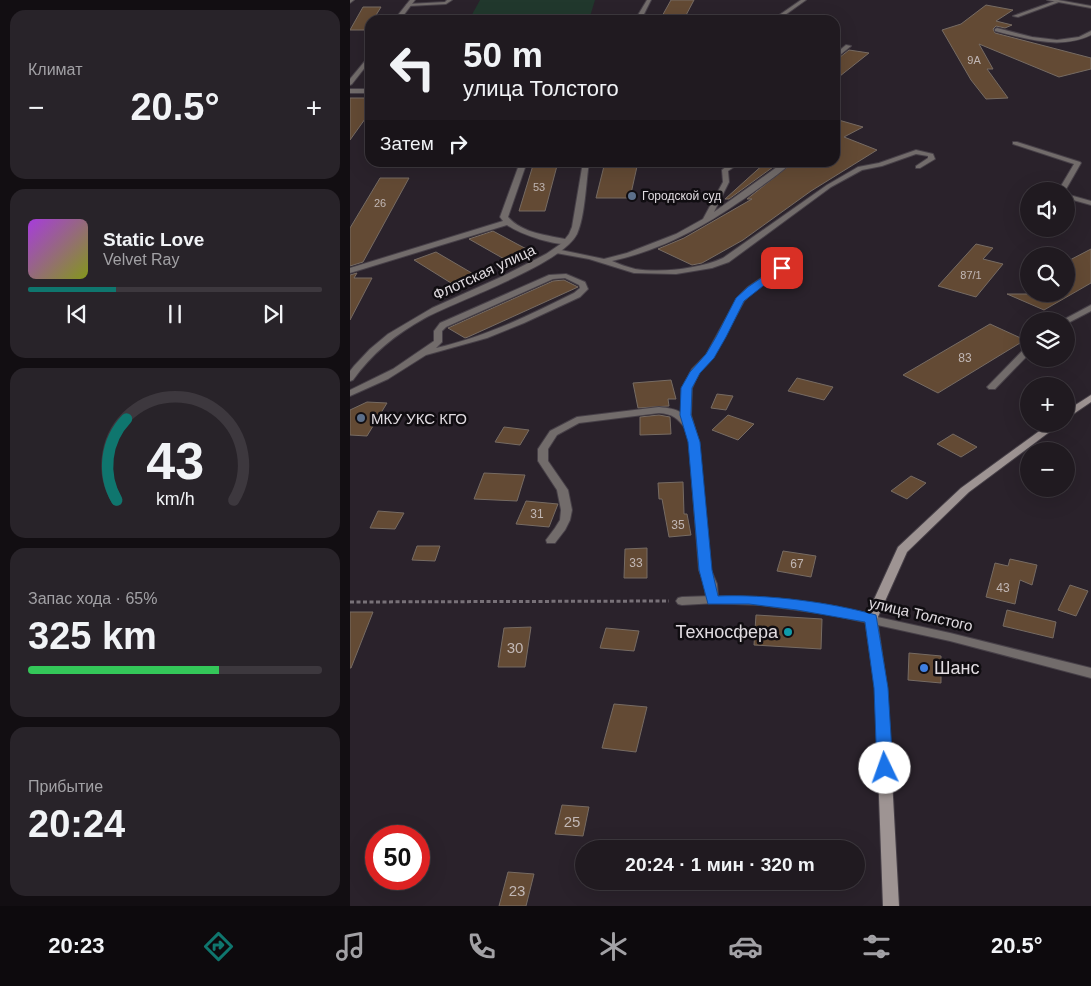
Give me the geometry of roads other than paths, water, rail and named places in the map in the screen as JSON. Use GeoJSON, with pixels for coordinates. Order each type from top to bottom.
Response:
{"type":"FeatureCollection","features":[{"type":"Feature","properties":{"kind":"main road"},"geometry":{"type":"LineString","coordinates":[[1075,410],[1091,398]]}},
{"type":"Feature","properties":{"kind":"main road"},"geometry":{"type":"LineString","coordinates":[[891,906],[881,688],[871,619],[902,550],[965,490],[1044,432]]}},
{"type":"Feature","properties":{"kind":"street"},"geometry":{"type":"LineString","coordinates":[[401,15],[413,0]]}},
{"type":"Feature","properties":{"kind":"street"},"geometry":{"type":"LineString","coordinates":[[408,5],[446,3],[450,0]]}},
{"type":"Feature","properties":{"kind":"street"},"geometry":{"type":"LineString","coordinates":[[641,15],[649,0]]}},
{"type":"Feature","properties":{"kind":"street"},"geometry":{"type":"LineString","coordinates":[[782,15],[804,0]]}},
{"type":"Feature","properties":{"kind":"street"},"geometry":{"type":"LineString","coordinates":[[1049,0],[1091,7]]}},
{"type":"Feature","properties":{"kind":"street"},"geometry":{"type":"LineString","coordinates":[[1016,16],[1057,2]]}},
{"type":"Feature","properties":{"kind":"street"},"geometry":{"type":"LineString","coordinates":[[997,30],[1063,41],[1076,40],[1091,33]]}},
{"type":"Feature","properties":{"kind":"street"},"geometry":{"type":"LineString","coordinates":[[840,53],[848,46]]}},
{"type":"Feature","properties":{"kind":"street"},"geometry":{"type":"LineString","coordinates":[[350,83],[365,64]]}},
{"type":"Feature","properties":{"kind":"street"},"geometry":{"type":"LineString","coordinates":[[350,92],[365,91]]}},
{"type":"Feature","properties":{"kind":"street"},"geometry":{"type":"LineString","coordinates":[[1015,143],[1078,163],[1067,182]]}},
{"type":"Feature","properties":{"kind":"street"},"geometry":{"type":"LineString","coordinates":[[556,251],[602,261],[634,271],[676,272],[712,266],[726,260],[829,186],[860,168],[880,165],[916,152],[931,155],[932,159],[918,167]]}},
{"type":"Feature","properties":{"kind":"street"},"geometry":{"type":"LineString","coordinates":[[522,167],[504,218],[507,222],[524,232],[566,242]]}},
{"type":"Feature","properties":{"kind":"street","name":"Флотская улица"},"geometry":{"type":"LineString","coordinates":[[350,378],[360,361],[400,330],[422,316],[556,251],[573,235],[585,167]]}},
{"type":"Feature","properties":{"kind":"street"},"geometry":{"type":"LineString","coordinates":[[706,221],[726,182],[725,170],[730,167]]}},
{"type":"Feature","properties":{"kind":"street"},"geometry":{"type":"LineString","coordinates":[[602,261],[640,251],[706,221],[782,167]]}},
{"type":"Feature","properties":{"kind":"street"},"geometry":{"type":"LineString","coordinates":[[1075,199],[1091,203]]}},
{"type":"Feature","properties":{"kind":"street"},"geometry":{"type":"LineString","coordinates":[[350,271],[507,222]]}},
{"type":"Feature","properties":{"kind":"street"},"geometry":{"type":"LineString","coordinates":[[712,600],[711,584],[705,570],[694,442],[686,415],[687,388],[695,372],[710,356],[740,300],[751,289],[782,268]]}},
{"type":"Feature","properties":{"kind":"street"},"geometry":{"type":"LineString","coordinates":[[350,393],[400,369],[425,353],[438,342],[438,331],[442,325],[552,277],[566,276],[582,284],[584,289],[577,295],[514,326],[482,338],[425,353]]}},
{"type":"Feature","properties":{"kind":"street"},"geometry":{"type":"LineString","coordinates":[[1075,316],[1091,308]]}},
{"type":"Feature","properties":{"kind":"street"},"geometry":{"type":"LineString","coordinates":[[992,387],[1020,358]]}},
{"type":"Feature","properties":{"kind":"street"},"geometry":{"type":"LineString","coordinates":[[551,540],[561,530],[567,500],[555,475],[543,461],[543,449],[553,432],[578,420],[659,410],[673,412],[681,416],[690,427]]}},
{"type":"Feature","properties":{"kind":"street","name":"улица Толстого"},"geometry":{"type":"LineString","coordinates":[[682,601],[749,599],[797,605],[871,619],[1091,673]]}},
{"type":"Feature","properties":{"kind":"place","name":"Городской суд"},"geometry":{"type":"Point","coordinates":[632,196]}},
{"type":"Feature","properties":{"kind":"place","name":"МКУ УКС КГО"},"geometry":{"type":"Point","coordinates":[361,418]}},
{"type":"Feature","properties":{"kind":"place","name":"Техносфера"},"geometry":{"type":"Point","coordinates":[788,632]}},
{"type":"Feature","properties":{"kind":"place","name":"Шанс"},"geometry":{"type":"Point","coordinates":[924,668]}}]}
